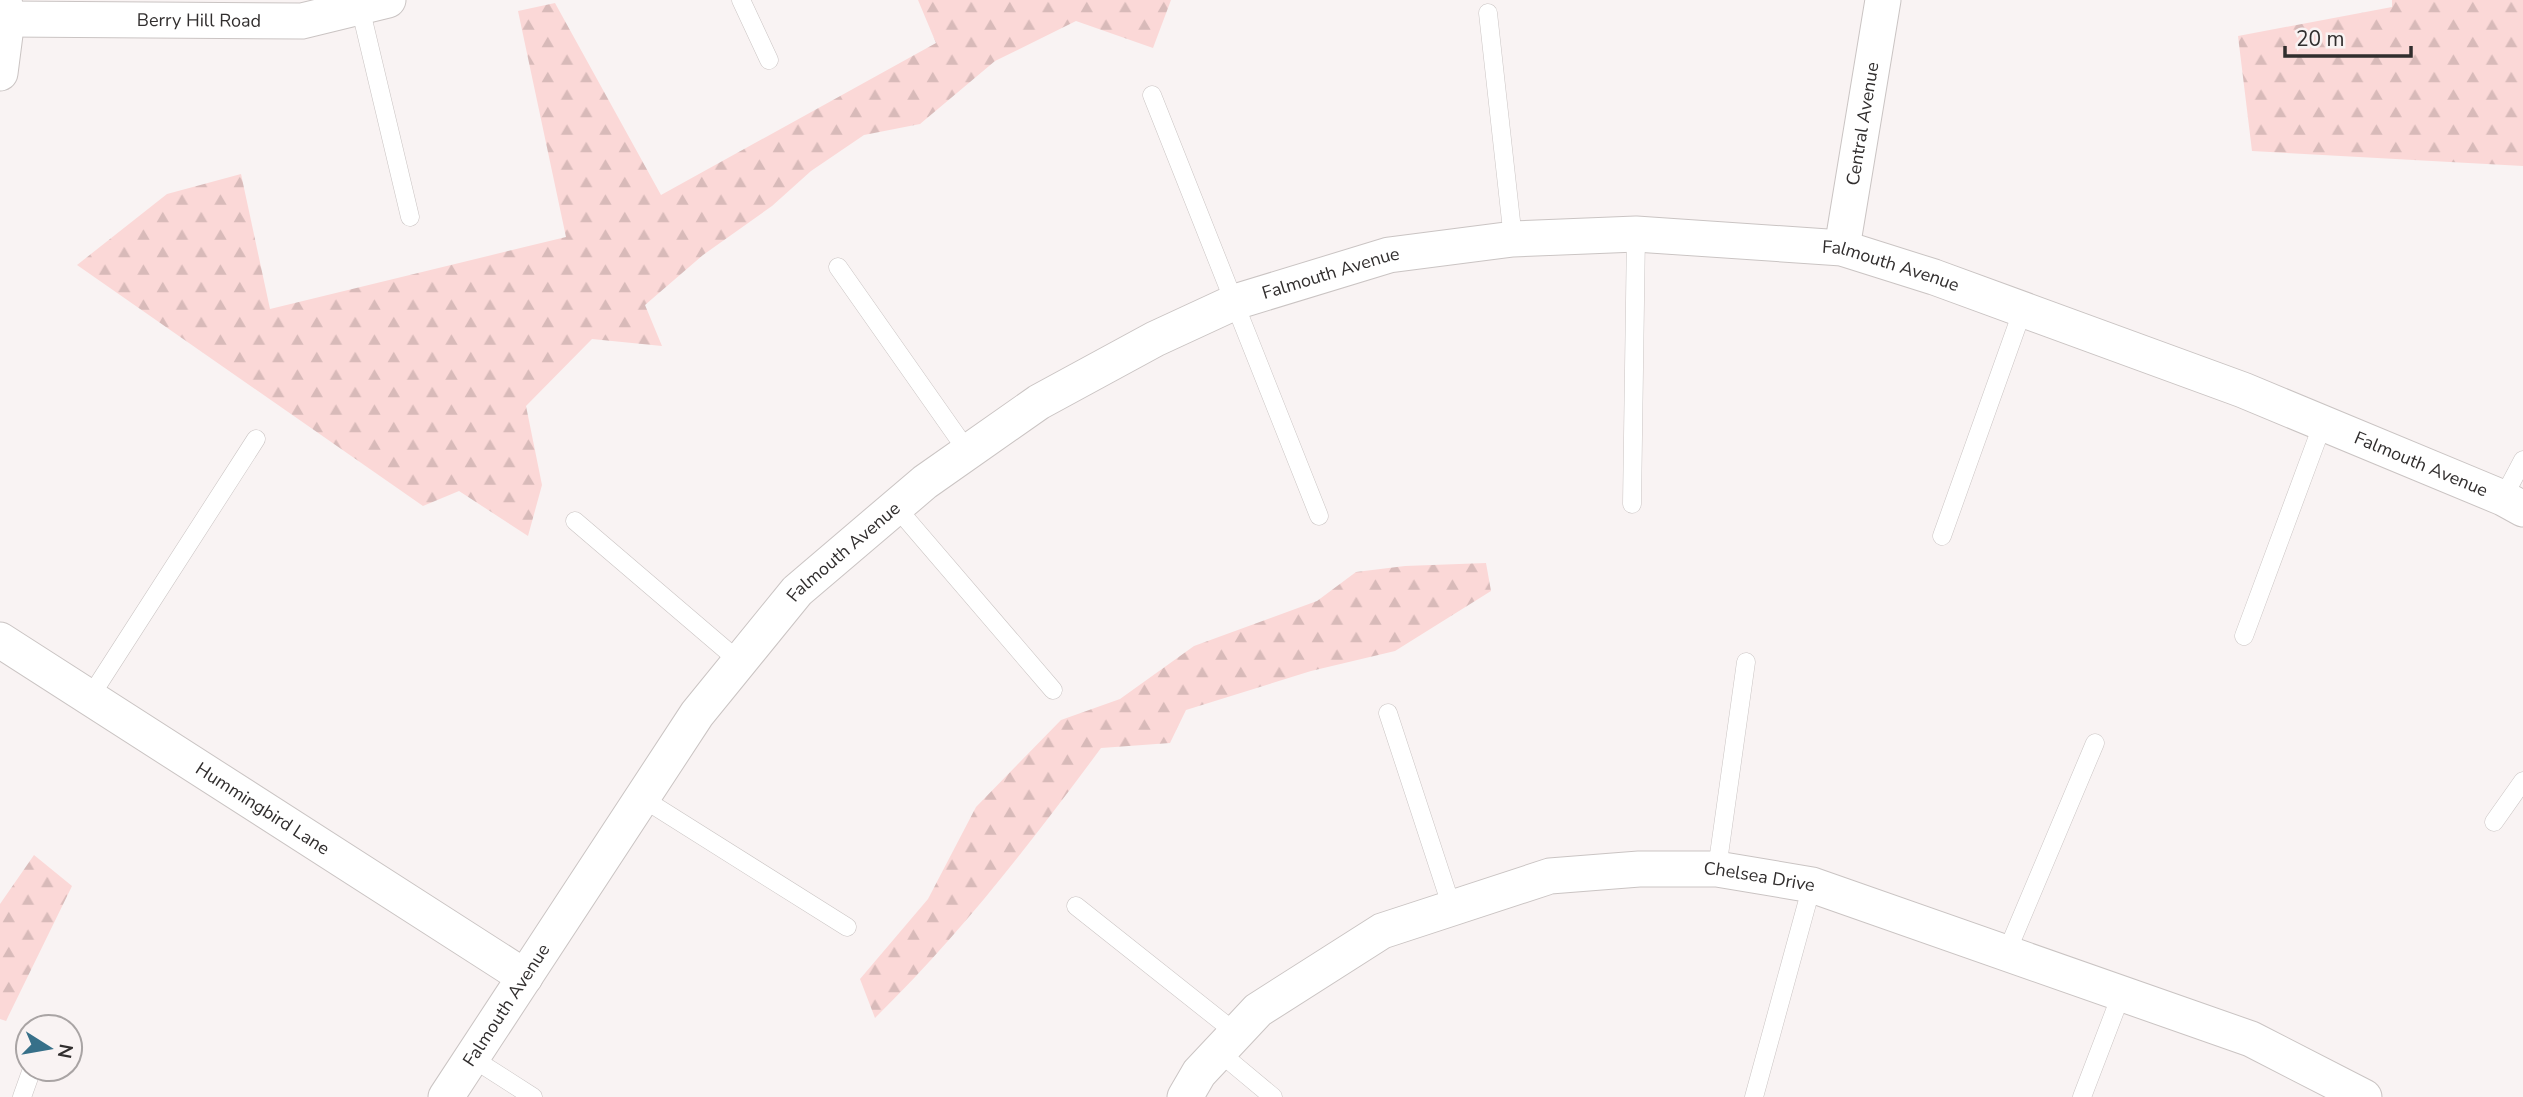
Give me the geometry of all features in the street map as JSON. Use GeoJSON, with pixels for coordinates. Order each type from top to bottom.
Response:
{"type":"FeatureCollection","features":[{"type":"Feature","properties":{"kind":"street","name":"Central Avenue"},"geometry":{"type":"LineString","coordinates":[[1842,248],[1883,0]]}},
{"type":"Feature","properties":{"kind":"street","name":"Berry Hill Road"},"geometry":{"type":"LineString","coordinates":[[5,10],[302,21],[374,3]]}},
{"type":"Feature","properties":{"kind":"street"},"geometry":{"type":"LineString","coordinates":[[0,73],[5,10]]}},
{"type":"Feature","properties":{"kind":"street","name":"Falmouth Avenue"},"geometry":{"type":"LineString","coordinates":[[446,1097],[697,714],[797,592],[896,507],[1040,402],[1154,339],[1235,302],[1389,255],[1513,239],[1636,234],[1842,248],[2023,309],[2243,390],[2513,503]]}},
{"type":"Feature","properties":{"kind":"street","name":"Hummingbird Lane"},"geometry":{"type":"LineString","coordinates":[[0,640],[525,977]]}},
{"type":"Feature","properties":{"kind":"street","name":"Chelsea Drive"},"geometry":{"type":"LineString","coordinates":[[1185,1097],[1199,1073],[1258,1010],[1382,931],[1549,876],[1639,869],[1717,869],[1812,884],[2251,1039],[2364,1097]]}},
{"type":"Feature","properties":{"kind":"lane"},"geometry":{"type":"LineString","coordinates":[[741,0],[769,60]]}},
{"type":"Feature","properties":{"kind":"lane"},"geometry":{"type":"LineString","coordinates":[[374,3],[410,217]]}},
{"type":"Feature","properties":{"kind":"lane"},"geometry":{"type":"LineString","coordinates":[[1488,13],[1513,239]]}},
{"type":"Feature","properties":{"kind":"lane"},"geometry":{"type":"LineString","coordinates":[[1152,95],[1319,516]]}},
{"type":"Feature","properties":{"kind":"lane"},"geometry":{"type":"LineString","coordinates":[[1632,504],[1636,234]]}},
{"type":"Feature","properties":{"kind":"lane"},"geometry":{"type":"LineString","coordinates":[[838,267],[968,452]]}},
{"type":"Feature","properties":{"kind":"lane"},"geometry":{"type":"LineString","coordinates":[[1942,536],[2023,309]]}},
{"type":"Feature","properties":{"kind":"lane"},"geometry":{"type":"LineString","coordinates":[[2244,636],[2323,423]]}},
{"type":"Feature","properties":{"kind":"lane"},"geometry":{"type":"LineString","coordinates":[[90,697],[256,439]]}},
{"type":"Feature","properties":{"kind":"lane"},"geometry":{"type":"LineString","coordinates":[[2513,503],[2523,460]]}},
{"type":"Feature","properties":{"kind":"lane"},"geometry":{"type":"LineString","coordinates":[[896,507],[1053,690]]}},
{"type":"Feature","properties":{"kind":"lane"},"geometry":{"type":"LineString","coordinates":[[575,522],[740,662]]}},
{"type":"Feature","properties":{"kind":"lane"},"geometry":{"type":"LineString","coordinates":[[1717,869],[1746,662]]}},
{"type":"Feature","properties":{"kind":"lane"},"geometry":{"type":"LineString","coordinates":[[1388,713],[1452,908]]}},
{"type":"Feature","properties":{"kind":"lane"},"geometry":{"type":"LineString","coordinates":[[2006,954],[2095,743]]}},
{"type":"Feature","properties":{"kind":"lane"},"geometry":{"type":"LineString","coordinates":[[2494,822],[2523,780]]}},
{"type":"Feature","properties":{"kind":"lane"},"geometry":{"type":"LineString","coordinates":[[642,798],[847,927]]}},
{"type":"Feature","properties":{"kind":"lane"},"geometry":{"type":"LineString","coordinates":[[1754,1097],[1812,884]]}},
{"type":"Feature","properties":{"kind":"lane"},"geometry":{"type":"LineString","coordinates":[[1076,906],[1227,1042],[1273,1097]]}},
{"type":"Feature","properties":{"kind":"lane"},"geometry":{"type":"LineString","coordinates":[[2082,1097],[2121,995]]}},
{"type":"Feature","properties":{"kind":"lane"},"geometry":{"type":"LineString","coordinates":[[472,1058],[533,1097]]}},
{"type":"Feature","properties":{"kind":"green space"},"geometry":{"type":"Polygon","coordinates":[[[918,0],[1171,0],[1153,48],[1076,21],[995,61],[920,124],[864,135],[811,171],[772,206],[703,255],[645,305],[662,346],[592,339],[526,406],[542,485],[528,536],[459,491],[423,506],[77,265],[167,194],[241,174],[270,309],[566,237],[518,11],[555,3],[661,195],[936,43],[918,0]]]}},
{"type":"Feature","properties":{"kind":"green space"},"geometry":{"type":"Polygon","coordinates":[[[2392,0],[2523,0],[2523,166],[2252,151],[2238,36],[2392,7],[2392,0]]]}},
{"type":"Feature","properties":{"kind":"green space"},"geometry":{"type":"Polygon","coordinates":[[[1486,563],[1491,591],[1395,651],[1311,671],[1186,710],[1170,743],[1101,748],[965,922],[875,1018],[860,979],[928,899],[976,807],[1061,720],[1120,699],[1194,646],[1317,601],[1356,572],[1405,566],[1486,563]]]}},
{"type":"Feature","properties":{"kind":"green space"},"geometry":{"type":"Polygon","coordinates":[[[34,855],[72,886],[6,1021],[0,1019],[0,904],[34,855]]]}}]}
